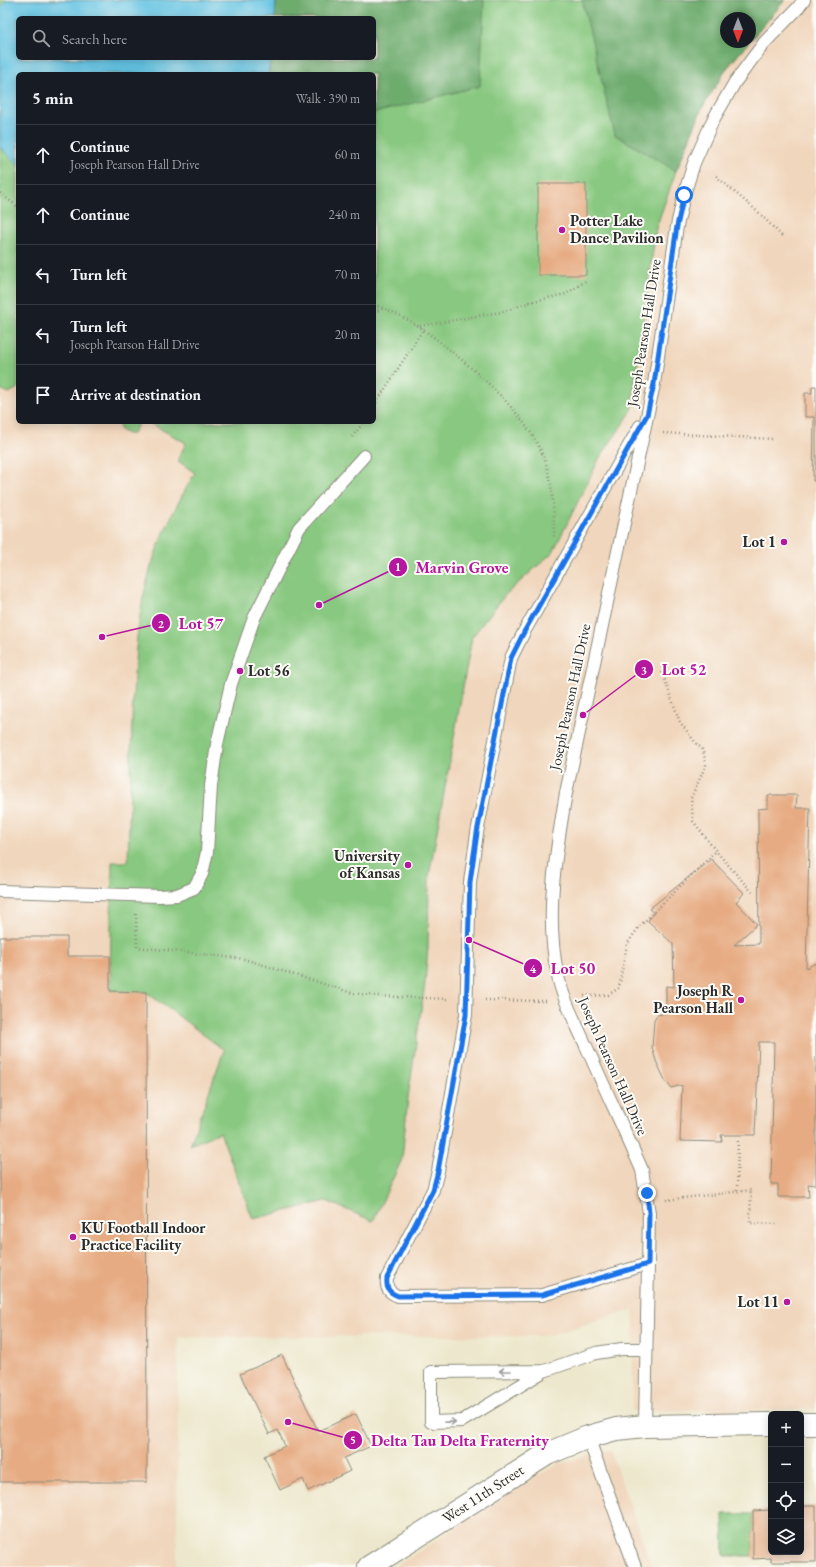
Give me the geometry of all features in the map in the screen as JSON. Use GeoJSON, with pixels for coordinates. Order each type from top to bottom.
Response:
{"type":"FeatureCollection","features":[{"type":"Feature","properties":{"kind":"street","name":"West 11th Street"},"geometry":{"type":"LineString","coordinates":[[369,1567],[547,1454],[588,1437],[616,1429],[645,1426],[768,1424]]}},
{"type":"Feature","properties":{"kind":"street"},"geometry":{"type":"LineString","coordinates":[[804,1424],[816,1424]]}},
{"type":"Feature","properties":{"kind":"lane","name":"Joseph Pearson Hall Drive"},"geometry":{"type":"LineString","coordinates":[[645,1426],[648,1202],[642,1170],[565,998],[557,972],[552,932],[552,886],[556,848],[566,793],[654,384],[677,226],[694,163],[713,120],[735,82],[764,43],[804,0]]}},
{"type":"Feature","properties":{"kind":"lane"},"geometry":{"type":"LineString","coordinates":[[647,415],[524,632],[511,658],[477,833],[470,882],[467,1000],[464,1029],[433,1190],[387,1278],[386,1287],[390,1293],[398,1296],[542,1295],[648,1264]]}},
{"type":"Feature","properties":{"kind":"lane"},"geometry":{"type":"LineString","coordinates":[[0,891],[136,896],[177,895],[194,888],[202,874],[207,852],[211,786],[218,744],[231,684],[254,618],[299,528],[364,456]]}},
{"type":"Feature","properties":{"kind":"lane"},"geometry":{"type":"LineString","coordinates":[[544,1371],[431,1372],[431,1422],[462,1421],[544,1371],[596,1353],[622,1349],[646,1349]]}},
{"type":"Feature","properties":{"kind":"lane"},"geometry":{"type":"LineString","coordinates":[[588,1437],[635,1567]]}},
{"type":"Feature","properties":{"kind":"path"},"geometry":{"type":"LineString","coordinates":[[716,176],[758,212],[782,236]]}},
{"type":"Feature","properties":{"kind":"path"},"geometry":{"type":"LineString","coordinates":[[0,193],[16,205]]}},
{"type":"Feature","properties":{"kind":"path"},"geometry":{"type":"LineString","coordinates":[[419,326],[501,312],[534,301],[566,294],[588,280]]}},
{"type":"Feature","properties":{"kind":"path"},"geometry":{"type":"LineString","coordinates":[[376,306],[384,308],[424,328],[495,389],[518,415],[531,433],[543,458],[550,481],[554,507],[554,530]]}},
{"type":"Feature","properties":{"kind":"path"},"geometry":{"type":"LineString","coordinates":[[376,311],[384,308]]}},
{"type":"Feature","properties":{"kind":"path"},"geometry":{"type":"LineString","coordinates":[[376,403],[424,328]]}},
{"type":"Feature","properties":{"kind":"path"},"geometry":{"type":"LineString","coordinates":[[352,437],[362,424]]}},
{"type":"Feature","properties":{"kind":"path"},"geometry":{"type":"LineString","coordinates":[[672,433],[774,439]]}},
{"type":"Feature","properties":{"kind":"path"},"geometry":{"type":"LineString","coordinates":[[662,672],[680,722],[703,750],[706,765],[691,798],[693,821],[716,852],[752,892]]}},
{"type":"Feature","properties":{"kind":"path"},"geometry":{"type":"LineString","coordinates":[[136,896],[137,947],[244,959],[352,993],[377,996],[467,1000],[549,1000],[608,995],[619,988],[627,944],[639,927],[716,852]]}},
{"type":"Feature","properties":{"kind":"path"},"geometry":{"type":"LineString","coordinates":[[738,1139],[738,1190]]}},
{"type":"Feature","properties":{"kind":"path"},"geometry":{"type":"LineString","coordinates":[[648,1202],[738,1190],[751,1190],[750,1223],[780,1224]]}},
{"type":"Feature","properties":{"kind":"shaded area","name":"University of Kansas"},"geometry":{"type":"Polygon","coordinates":[[[0,0],[816,0],[816,1409],[632,1411],[634,1309],[548,1336],[178,1337],[177,1567],[0,1567],[0,0]]]}},
{"type":"Feature","properties":{"kind":"shaded area"},"geometry":{"type":"Polygon","coordinates":[[[610,1449],[652,1567],[395,1567],[558,1464],[610,1449]]]}},
{"type":"Feature","properties":{"kind":"green space"},"geometry":{"type":"Polygon","coordinates":[[[0,0],[785,0],[756,34],[756,12],[720,12],[720,48],[744,48],[727,68],[702,108],[676,171],[656,228],[631,412],[599,459],[553,552],[505,595],[472,637],[429,876],[428,947],[425,984],[408,1097],[402,1159],[373,1221],[326,1201],[253,1219],[220,1132],[190,1145],[224,1050],[146,992],[110,991],[112,862],[128,862],[132,722],[136,651],[140,616],[147,581],[161,539],[180,499],[195,473],[178,461],[186,443],[152,424],[376,424],[376,72],[16,72],[16,389],[9,393],[0,389],[0,0]]]}},
{"type":"Feature","properties":{"kind":"green space"},"geometry":{"type":"Polygon","coordinates":[[[276,0],[484,0],[480,86],[376,112],[376,72],[268,72],[271,60],[376,60],[376,16],[275,16],[276,0]]]}},
{"type":"Feature","properties":{"kind":"green space"},"geometry":{"type":"Polygon","coordinates":[[[582,0],[785,0],[756,34],[756,12],[720,12],[720,48],[744,48],[727,68],[702,108],[676,171],[615,135],[582,0]]]}},
{"type":"Feature","properties":{"kind":"green space"},"geometry":{"type":"Polygon","coordinates":[[[138,424],[133,434],[128,434],[120,430],[119,425],[138,424]]]}},
{"type":"Feature","properties":{"kind":"green space"},"geometry":{"type":"Polygon","coordinates":[[[723,1514],[753,1514],[753,1556],[724,1556],[723,1514]]]}},
{"type":"Feature","properties":{"kind":"water"},"geometry":{"type":"Polygon","coordinates":[[[7,0],[276,0],[275,16],[16,16],[16,60],[271,60],[268,72],[16,72],[16,163],[0,147],[0,8],[7,0]]]}},
{"type":"Feature","properties":{"kind":"building","name":"Potter Lake Dance Pavilion"},"geometry":{"type":"Polygon","coordinates":[[[538,184],[586,184],[586,275],[538,275],[538,184]]]}},
{"type":"Feature","properties":{"kind":"building"},"geometry":{"type":"Polygon","coordinates":[[[812,386],[816,386],[816,481],[813,481],[814,417],[805,417],[805,393],[812,393],[812,386]]]}},
{"type":"Feature","properties":{"kind":"building","name":"Joseph R Pearson Hall"},"geometry":{"type":"Polygon","coordinates":[[[768,795],[797,795],[796,808],[810,808],[806,968],[816,963],[816,1185],[808,1184],[809,1197],[778,1197],[778,1184],[771,1184],[774,1042],[759,1042],[755,1135],[721,1135],[722,1142],[680,1141],[682,1085],[671,1088],[665,1080],[656,1061],[652,1047],[654,1021],[657,1015],[666,1013],[666,986],[674,987],[673,944],[648,921],[654,913],[649,909],[711,859],[744,893],[736,902],[757,924],[734,945],[759,944],[758,809],[768,808],[768,795]]]}},
{"type":"Feature","properties":{"kind":"building","name":"KU Football Indoor Practice Facility"},"geometry":{"type":"Polygon","coordinates":[[[0,937],[67,937],[67,956],[110,956],[110,991],[146,992],[147,1482],[0,1482],[0,937]]]}},
{"type":"Feature","properties":{"kind":"building"},"geometry":{"type":"Polygon","coordinates":[[[282,1355],[318,1431],[356,1414],[371,1446],[344,1458],[350,1471],[308,1491],[303,1479],[280,1490],[264,1456],[285,1446],[278,1430],[269,1434],[240,1374],[282,1355]]]}},
{"type":"Feature","properties":{"kind":"building"},"geometry":{"type":"Polygon","coordinates":[[[804,1506],[816,1506],[816,1562],[771,1562],[771,1558],[753,1559],[753,1511],[768,1510],[768,1555],[804,1555],[804,1506]]]}},
{"type":"Feature","properties":{"kind":"place","name":"Potter Lake Dance Pavilion"},"geometry":{"type":"Point","coordinates":[562,230]}},
{"type":"Feature","properties":{"kind":"place","name":"Lot 1"},"geometry":{"type":"Point","coordinates":[784,542]}},
{"type":"Feature","properties":{"kind":"place","name":"Marvin Grove"},"geometry":{"type":"Point","coordinates":[319,605]}},
{"type":"Feature","properties":{"kind":"place","name":"Lot 57"},"geometry":{"type":"Point","coordinates":[102,637]}},
{"type":"Feature","properties":{"kind":"place","name":"Lot 56"},"geometry":{"type":"Point","coordinates":[240,671]}},
{"type":"Feature","properties":{"kind":"place","name":"Lot 52"},"geometry":{"type":"Point","coordinates":[583,715]}},
{"type":"Feature","properties":{"kind":"place","name":"University of Kansas"},"geometry":{"type":"Point","coordinates":[408,865]}},
{"type":"Feature","properties":{"kind":"place","name":"Lot 50"},"geometry":{"type":"Point","coordinates":[469,940]}},
{"type":"Feature","properties":{"kind":"place","name":"Joseph R Pearson Hall"},"geometry":{"type":"Point","coordinates":[741,1000]}},
{"type":"Feature","properties":{"kind":"place","name":"KU Football Indoor Practice Facility"},"geometry":{"type":"Point","coordinates":[73,1237]}},
{"type":"Feature","properties":{"kind":"place","name":"Lot 11"},"geometry":{"type":"Point","coordinates":[787,1302]}},
{"type":"Feature","properties":{"kind":"place","name":"Delta Tau Delta Fraternity"},"geometry":{"type":"Point","coordinates":[288,1422]}},
{"type":"Feature","properties":{"kind":"route"},"geometry":{"type":"LineString","coordinates":[[647,1193],[649,1213],[648,1264],[542,1295],[398,1296],[390,1293],[386,1287],[387,1278],[433,1190],[438,1171],[466,1015],[470,882],[477,833],[511,658],[524,632],[647,415],[654,384],[677,226],[684,195]]}}]}
